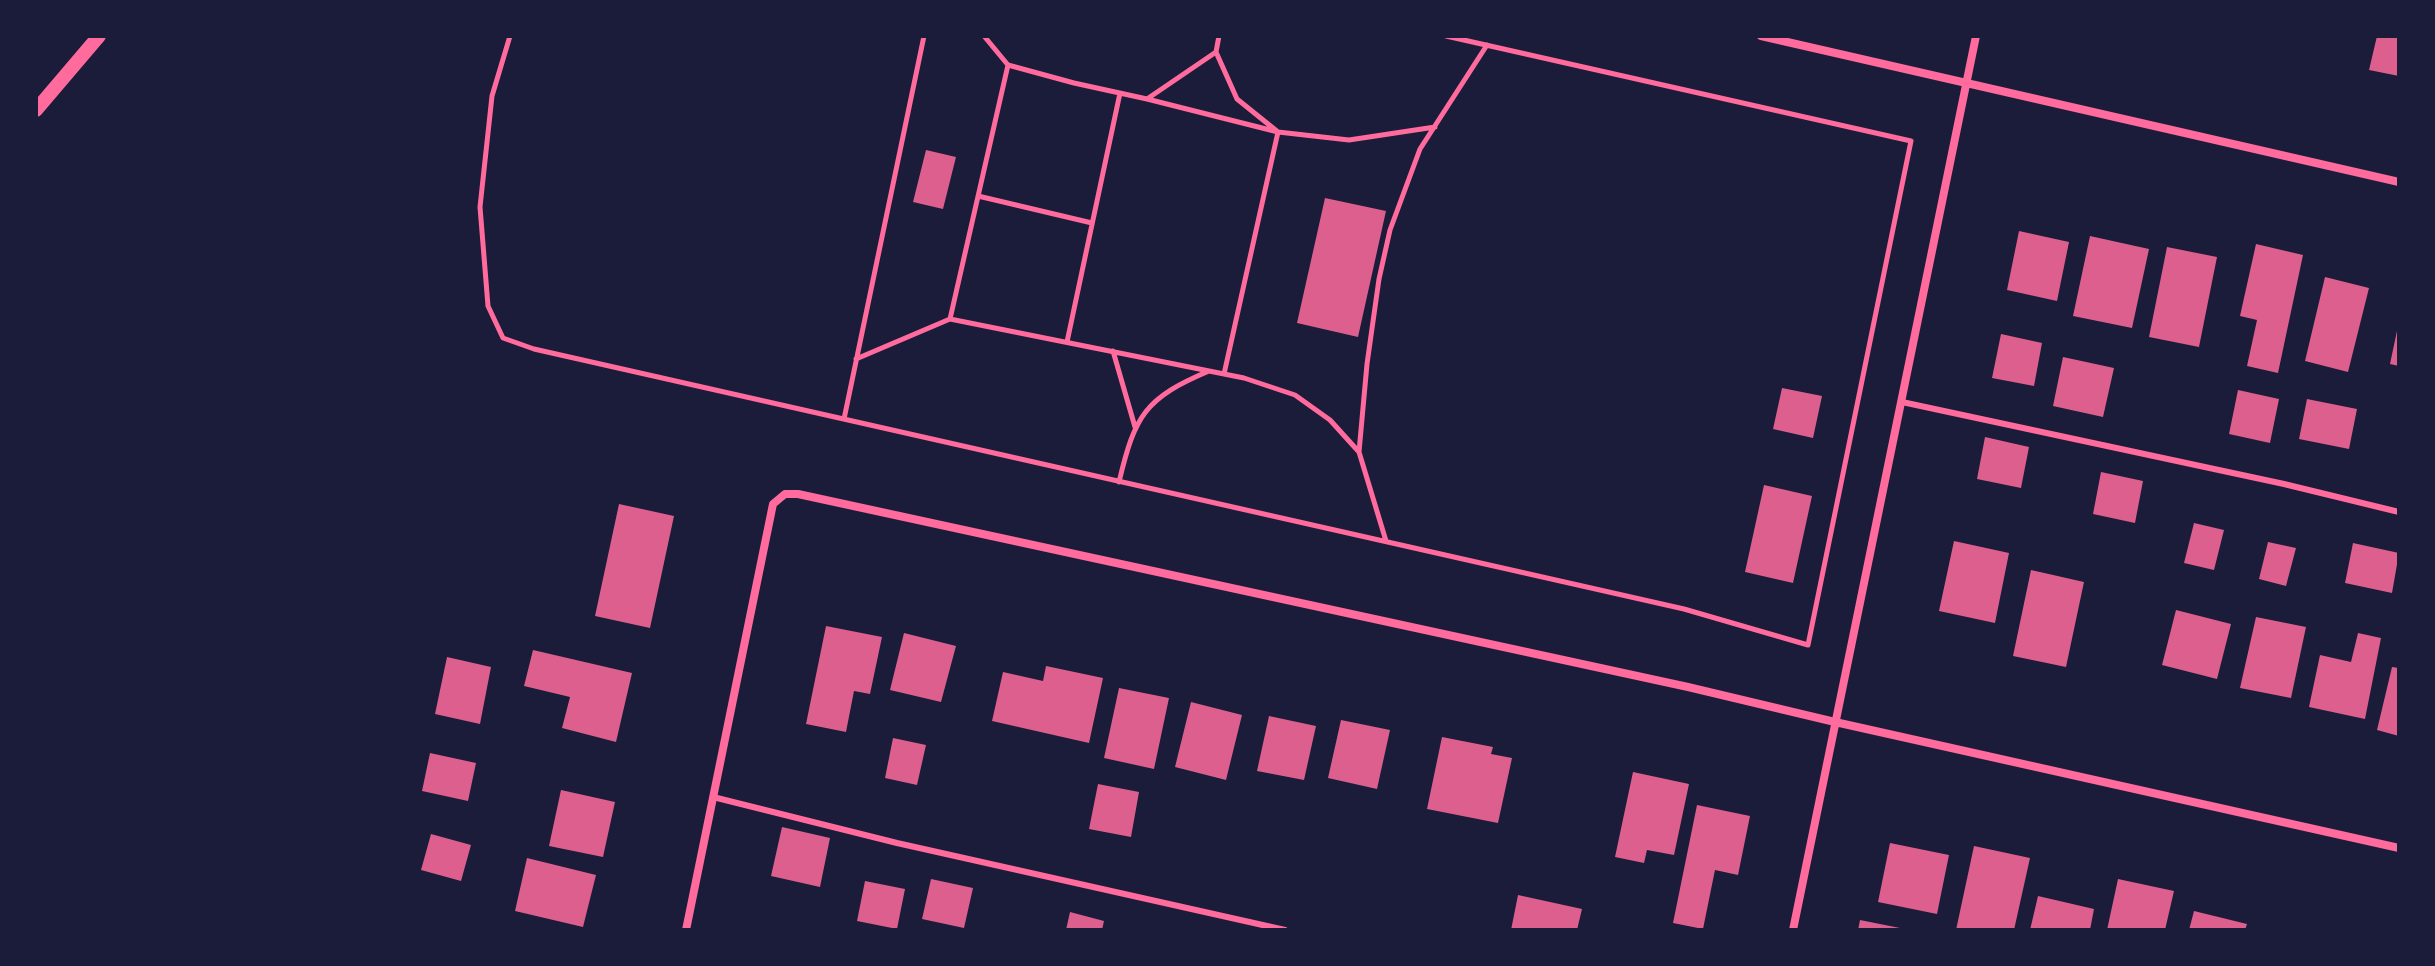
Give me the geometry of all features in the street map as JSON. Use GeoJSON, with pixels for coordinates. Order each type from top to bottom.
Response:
{"type":"FeatureCollection","features":[{"type":"Feature","properties":{"kind":"street"},"geometry":{"type":"LineString","coordinates":[[36,110],[99,36]]}},
{"type":"Feature","properties":{"kind":"street"},"geometry":{"type":"LineString","coordinates":[[1761,36],[2399,182]]}},
{"type":"Feature","properties":{"kind":"street"},"geometry":{"type":"LineString","coordinates":[[1793,930],[1976,36]]}},
{"type":"Feature","properties":{"kind":"street"},"geometry":{"type":"LineString","coordinates":[[686,930],[773,504],[785,494],[865,507],[1657,680],[2399,848]]}},
{"type":"Feature","properties":{"kind":"lane"},"geometry":{"type":"LineString","coordinates":[[1902,402],[2284,484],[2399,512]]}},
{"type":"Feature","properties":{"kind":"lane"},"geometry":{"type":"LineString","coordinates":[[713,797],[897,843],[1285,930]]}},
{"type":"Feature","properties":{"kind":"path"},"geometry":{"type":"LineString","coordinates":[[510,36],[492,96],[480,207],[488,306],[503,338],[534,349],[1684,609],[1808,645],[1911,141],[1446,36]]}},
{"type":"Feature","properties":{"kind":"path"},"geometry":{"type":"LineString","coordinates":[[843,419],[924,36]]}},
{"type":"Feature","properties":{"kind":"path"},"geometry":{"type":"LineString","coordinates":[[984,36],[1008,65],[1278,132],[1349,140],[1435,127]]}},
{"type":"Feature","properties":{"kind":"path"},"geometry":{"type":"LineString","coordinates":[[1219,36],[1216,52],[1237,99],[1278,132]]}},
{"type":"Feature","properties":{"kind":"path"},"geometry":{"type":"LineString","coordinates":[[1386,541],[1359,452],[1379,279],[1390,230],[1420,149],[1487,45]]}},
{"type":"Feature","properties":{"kind":"path"},"geometry":{"type":"LineString","coordinates":[[1147,99],[1216,52]]}},
{"type":"Feature","properties":{"kind":"path"},"geometry":{"type":"LineString","coordinates":[[950,319],[1008,65]]}},
{"type":"Feature","properties":{"kind":"path"},"geometry":{"type":"LineString","coordinates":[[1067,342],[1120,93]]}},
{"type":"Feature","properties":{"kind":"path"},"geometry":{"type":"LineString","coordinates":[[1224,374],[1278,132]]}},
{"type":"Feature","properties":{"kind":"path"},"geometry":{"type":"LineString","coordinates":[[978,196],[1092,223]]}},
{"type":"Feature","properties":{"kind":"path"},"geometry":{"type":"LineString","coordinates":[[856,359],[950,319],[1244,378],[1295,395],[1330,420],[1359,452]]}},
{"type":"Feature","properties":{"kind":"path"},"geometry":{"type":"LineString","coordinates":[[1113,351],[1135,428]]}},
{"type":"Feature","properties":{"kind":"path"},"geometry":{"type":"LineString","coordinates":[[1119,482],[1130,438],[1150,405],[1172,387],[1210,371]]}},
{"type":"Feature","properties":{"kind":"building"},"geometry":{"type":"Polygon","coordinates":[[[2377,36],[2399,36],[2399,76],[2369,70],[2377,36]]]}},
{"type":"Feature","properties":{"kind":"building"},"geometry":{"type":"Polygon","coordinates":[[[926,150],[956,157],[943,209],[913,202],[926,150]]]}},
{"type":"Feature","properties":{"kind":"building"},"geometry":{"type":"Polygon","coordinates":[[[1325,198],[1386,211],[1358,337],[1297,323],[1325,198]]]}},
{"type":"Feature","properties":{"kind":"building"},"geometry":{"type":"Polygon","coordinates":[[[2019,231],[2069,242],[2057,301],[2007,290],[2019,231]]]}},
{"type":"Feature","properties":{"kind":"building"},"geometry":{"type":"Polygon","coordinates":[[[2090,236],[2149,249],[2132,328],[2073,316],[2090,236]]]}},
{"type":"Feature","properties":{"kind":"building"},"geometry":{"type":"Polygon","coordinates":[[[2256,244],[2303,255],[2278,373],[2247,366],[2257,320],[2240,316],[2256,244]]]}},
{"type":"Feature","properties":{"kind":"building"},"geometry":{"type":"Polygon","coordinates":[[[2167,247],[2217,257],[2199,347],[2149,337],[2167,247]]]}},
{"type":"Feature","properties":{"kind":"building"},"geometry":{"type":"Polygon","coordinates":[[[2325,277],[2369,288],[2348,372],[2305,361],[2325,277]]]}},
{"type":"Feature","properties":{"kind":"building"},"geometry":{"type":"Polygon","coordinates":[[[2399,326],[2399,366],[2390,364],[2399,326]]]}},
{"type":"Feature","properties":{"kind":"building"},"geometry":{"type":"Polygon","coordinates":[[[2001,334],[2042,343],[2034,386],[1992,378],[2001,334]]]}},
{"type":"Feature","properties":{"kind":"building"},"geometry":{"type":"Polygon","coordinates":[[[2063,357],[2114,368],[2103,417],[2053,406],[2063,357]]]}},
{"type":"Feature","properties":{"kind":"building"},"geometry":{"type":"Polygon","coordinates":[[[1782,388],[1822,396],[1813,438],[1773,429],[1782,388]]]}},
{"type":"Feature","properties":{"kind":"building"},"geometry":{"type":"Polygon","coordinates":[[[2238,390],[2279,399],[2270,443],[2229,434],[2238,390]]]}},
{"type":"Feature","properties":{"kind":"building"},"geometry":{"type":"Polygon","coordinates":[[[2307,399],[2357,409],[2349,449],[2299,439],[2307,399]]]}},
{"type":"Feature","properties":{"kind":"building"},"geometry":{"type":"Polygon","coordinates":[[[1985,437],[2029,447],[2021,488],[1977,479],[1985,437]]]}},
{"type":"Feature","properties":{"kind":"building"},"geometry":{"type":"Polygon","coordinates":[[[2101,472],[2143,481],[2135,523],[2093,514],[2101,472]]]}},
{"type":"Feature","properties":{"kind":"building"},"geometry":{"type":"Polygon","coordinates":[[[1764,485],[1812,496],[1793,583],[1745,572],[1764,485]]]}},
{"type":"Feature","properties":{"kind":"building"},"geometry":{"type":"Polygon","coordinates":[[[619,504],[674,516],[650,628],[595,616],[619,504]]]}},
{"type":"Feature","properties":{"kind":"building"},"geometry":{"type":"Polygon","coordinates":[[[2194,523],[2224,530],[2214,570],[2184,563],[2194,523]]]}},
{"type":"Feature","properties":{"kind":"building"},"geometry":{"type":"Polygon","coordinates":[[[1954,541],[2009,553],[1995,623],[1939,611],[1954,541]]]}},
{"type":"Feature","properties":{"kind":"building"},"geometry":{"type":"Polygon","coordinates":[[[2268,542],[2296,548],[2286,586],[2259,579],[2268,542]]]}},
{"type":"Feature","properties":{"kind":"building"},"geometry":{"type":"Polygon","coordinates":[[[2353,543],[2399,553],[2392,593],[2345,583],[2353,543]]]}},
{"type":"Feature","properties":{"kind":"building"},"geometry":{"type":"Polygon","coordinates":[[[2031,570],[2084,582],[2066,667],[2013,656],[2031,570]]]}},
{"type":"Feature","properties":{"kind":"building"},"geometry":{"type":"Polygon","coordinates":[[[2176,610],[2231,624],[2217,679],[2162,665],[2176,610]]]}},
{"type":"Feature","properties":{"kind":"building"},"geometry":{"type":"Polygon","coordinates":[[[2256,617],[2306,627],[2291,698],[2240,688],[2256,617]]]}},
{"type":"Feature","properties":{"kind":"building"},"geometry":{"type":"Polygon","coordinates":[[[826,626],[882,637],[870,694],[854,691],[846,732],[806,724],[826,626]]]}},
{"type":"Feature","properties":{"kind":"building"},"geometry":{"type":"Polygon","coordinates":[[[904,633],[956,646],[941,702],[890,690],[904,633]]]}},
{"type":"Feature","properties":{"kind":"building"},"geometry":{"type":"Polygon","coordinates":[[[2358,633],[2381,638],[2365,719],[2309,707],[2320,655],[2351,662],[2358,633]]]}},
{"type":"Feature","properties":{"kind":"building"},"geometry":{"type":"Polygon","coordinates":[[[533,650],[632,673],[616,742],[562,728],[570,697],[524,686],[533,650]]]}},
{"type":"Feature","properties":{"kind":"building"},"geometry":{"type":"Polygon","coordinates":[[[447,657],[491,667],[480,724],[435,714],[447,657]]]}},
{"type":"Feature","properties":{"kind":"building"},"geometry":{"type":"Polygon","coordinates":[[[1046,666],[1103,678],[1089,743],[992,721],[1003,672],[1043,681],[1046,666]]]}},
{"type":"Feature","properties":{"kind":"building"},"geometry":{"type":"Polygon","coordinates":[[[2392,667],[2399,668],[2399,736],[2377,730],[2392,667]]]}},
{"type":"Feature","properties":{"kind":"building"},"geometry":{"type":"Polygon","coordinates":[[[1119,688],[1169,698],[1154,769],[1104,758],[1119,688]]]}},
{"type":"Feature","properties":{"kind":"building"},"geometry":{"type":"Polygon","coordinates":[[[1191,702],[1242,715],[1226,780],[1175,767],[1191,702]]]}},
{"type":"Feature","properties":{"kind":"building"},"geometry":{"type":"Polygon","coordinates":[[[1269,716],[1316,726],[1304,780],[1257,771],[1269,716]]]}},
{"type":"Feature","properties":{"kind":"building"},"geometry":{"type":"Polygon","coordinates":[[[1341,720],[1390,730],[1377,789],[1328,778],[1341,720]]]}},
{"type":"Feature","properties":{"kind":"building"},"geometry":{"type":"Polygon","coordinates":[[[1442,737],[1493,747],[1491,754],[1512,758],[1498,823],[1427,809],[1442,737]]]}},
{"type":"Feature","properties":{"kind":"building"},"geometry":{"type":"Polygon","coordinates":[[[893,738],[926,745],[917,785],[885,778],[893,738]]]}},
{"type":"Feature","properties":{"kind":"building"},"geometry":{"type":"Polygon","coordinates":[[[430,753],[476,763],[468,801],[422,791],[430,753]]]}},
{"type":"Feature","properties":{"kind":"building"},"geometry":{"type":"Polygon","coordinates":[[[1633,772],[1689,784],[1674,855],[1647,850],[1644,863],[1615,857],[1633,772]]]}},
{"type":"Feature","properties":{"kind":"building"},"geometry":{"type":"Polygon","coordinates":[[[1098,784],[1139,792],[1131,837],[1089,829],[1098,784]]]}},
{"type":"Feature","properties":{"kind":"building"},"geometry":{"type":"Polygon","coordinates":[[[561,790],[615,802],[603,857],[549,846],[561,790]]]}},
{"type":"Feature","properties":{"kind":"building"},"geometry":{"type":"Polygon","coordinates":[[[1697,805],[1750,816],[1738,875],[1715,870],[1703,929],[1673,923],[1697,805]]]}},
{"type":"Feature","properties":{"kind":"building"},"geometry":{"type":"Polygon","coordinates":[[[782,827],[830,838],[820,887],[771,876],[782,827]]]}},
{"type":"Feature","properties":{"kind":"building"},"geometry":{"type":"Polygon","coordinates":[[[431,834],[471,845],[461,881],[421,870],[431,834]]]}},
{"type":"Feature","properties":{"kind":"building"},"geometry":{"type":"Polygon","coordinates":[[[1890,843],[1949,855],[1937,914],[1878,902],[1890,843]]]}},
{"type":"Feature","properties":{"kind":"building"},"geometry":{"type":"Polygon","coordinates":[[[1974,846],[2030,858],[2014,930],[1956,930],[1974,846]]]}},
{"type":"Feature","properties":{"kind":"building"},"geometry":{"type":"Polygon","coordinates":[[[527,858],[596,875],[583,927],[515,911],[527,858]]]}},
{"type":"Feature","properties":{"kind":"building"},"geometry":{"type":"Polygon","coordinates":[[[931,879],[973,888],[964,928],[922,919],[931,879]]]}},
{"type":"Feature","properties":{"kind":"building"},"geometry":{"type":"Polygon","coordinates":[[[2118,879],[2174,891],[2165,930],[2107,930],[2118,879]]]}},
{"type":"Feature","properties":{"kind":"building"},"geometry":{"type":"Polygon","coordinates":[[[865,881],[905,889],[897,929],[857,921],[865,881]]]}},
{"type":"Feature","properties":{"kind":"building"},"geometry":{"type":"Polygon","coordinates":[[[1518,895],[1582,909],[1577,930],[1511,930],[1518,895]]]}},
{"type":"Feature","properties":{"kind":"building"},"geometry":{"type":"Polygon","coordinates":[[[2038,896],[2094,909],[2090,930],[2030,930],[2038,896]]]}},
{"type":"Feature","properties":{"kind":"building"},"geometry":{"type":"Polygon","coordinates":[[[2194,911],[2247,924],[2245,930],[2189,930],[2194,911]]]}},
{"type":"Feature","properties":{"kind":"building"},"geometry":{"type":"Polygon","coordinates":[[[1070,912],[1104,921],[1102,930],[1066,930],[1070,912]]]}},
{"type":"Feature","properties":{"kind":"building"},"geometry":{"type":"Polygon","coordinates":[[[1860,920],[1905,929],[1858,930],[1860,920]]]}}]}
